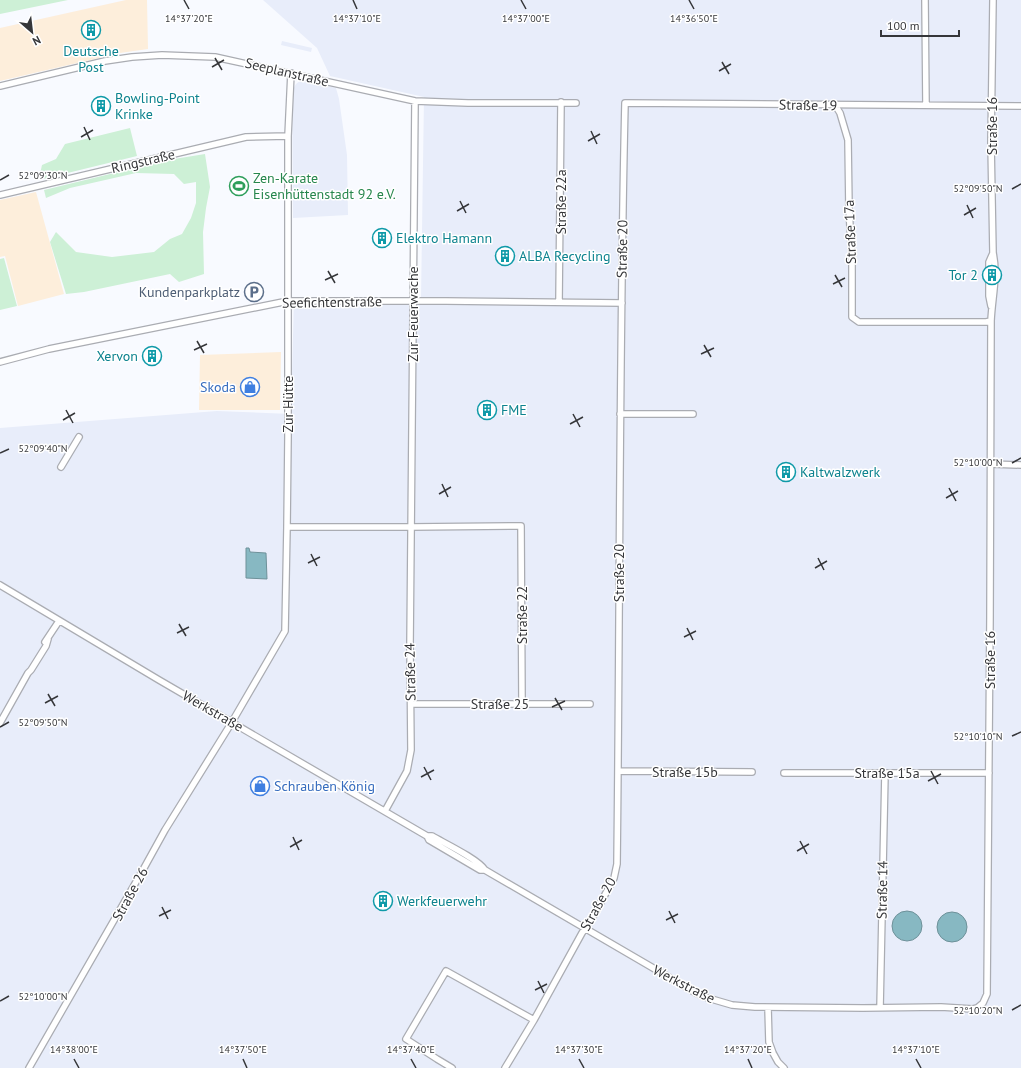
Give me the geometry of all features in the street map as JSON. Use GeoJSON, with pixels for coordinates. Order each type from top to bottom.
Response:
{"type":"FeatureCollection","features":[{"type":"Feature","properties":{"kind":"street"},"geometry":{"type":"LineString","coordinates":[[925,0],[926,105]]}},
{"type":"Feature","properties":{"kind":"street","name":"Straße 16"},"geometry":{"type":"LineString","coordinates":[[981,1006],[986,999],[987,994],[991,321],[995,270],[993,253],[991,157],[992,0]]}},
{"type":"Feature","properties":{"kind":"street","name":"Seeplanstraße"},"geometry":{"type":"LineString","coordinates":[[0,86],[105,61],[162,55],[215,57],[415,101],[468,103],[576,103]]}},
{"type":"Feature","properties":{"kind":"street","name":"Zur Hütte"},"geometry":{"type":"LineString","coordinates":[[232,722],[285,631],[287,527],[288,136],[290,73]]}},
{"type":"Feature","properties":{"kind":"street","name":"Zur Feuerwache"},"geometry":{"type":"LineString","coordinates":[[411,527],[415,101]]}},
{"type":"Feature","properties":{"kind":"street","name":"Straße 22a"},"geometry":{"type":"LineString","coordinates":[[559,302],[561,102]]}},
{"type":"Feature","properties":{"kind":"street","name":"Straße 19"},"geometry":{"type":"LineString","coordinates":[[625,103],[1021,106]]}},
{"type":"Feature","properties":{"kind":"street","name":"Straße 20"},"geometry":{"type":"LineString","coordinates":[[505,1068],[534,1020],[614,878],[617,864],[620,414],[625,103]]}},
{"type":"Feature","properties":{"kind":"street","name":"Straße 17a"},"geometry":{"type":"LineString","coordinates":[[835,105],[840,113],[848,140],[849,209],[852,260],[852,317],[859,322],[991,321]]}},
{"type":"Feature","properties":{"kind":"street","name":"Ringstraße"},"geometry":{"type":"LineString","coordinates":[[0,195],[246,136],[288,136]]}},
{"type":"Feature","properties":{"kind":"street","name":"Seefichtenstraße"},"geometry":{"type":"LineString","coordinates":[[0,362],[49,349],[288,301],[622,303]]}},
{"type":"Feature","properties":{"kind":"street"},"geometry":{"type":"LineString","coordinates":[[620,414],[693,414]]}},
{"type":"Feature","properties":{"kind":"street"},"geometry":{"type":"LineString","coordinates":[[61,467],[79,437]]}},
{"type":"Feature","properties":{"kind":"street"},"geometry":{"type":"LineString","coordinates":[[991,464],[1021,465]]}},
{"type":"Feature","properties":{"kind":"street","name":"Straße 22"},"geometry":{"type":"LineString","coordinates":[[411,527],[521,526],[522,704]]}},
{"type":"Feature","properties":{"kind":"street"},"geometry":{"type":"LineString","coordinates":[[287,527],[411,527]]}},
{"type":"Feature","properties":{"kind":"street","name":"Straße 24"},"geometry":{"type":"LineString","coordinates":[[385,811],[407,771],[411,750],[411,527]]}},
{"type":"Feature","properties":{"kind":"street","name":"Werkstraße"},"geometry":{"type":"LineString","coordinates":[[0,585],[427,836],[432,836],[465,855],[482,866],[485,870],[696,993],[732,1005],[768,1008],[941,1007],[973,1009],[981,1006]]}},
{"type":"Feature","properties":{"kind":"street"},"geometry":{"type":"LineString","coordinates":[[0,723],[38,653],[59,621]]}},
{"type":"Feature","properties":{"kind":"street","name":"Straße 25"},"geometry":{"type":"LineString","coordinates":[[411,704],[590,704]]}},
{"type":"Feature","properties":{"kind":"street","name":"Straße 26"},"geometry":{"type":"LineString","coordinates":[[30,1068],[165,830],[232,722]]}},
{"type":"Feature","properties":{"kind":"street","name":"Straße 15b"},"geometry":{"type":"LineString","coordinates":[[618,771],[752,772]]}},
{"type":"Feature","properties":{"kind":"street","name":"Straße 15a"},"geometry":{"type":"LineString","coordinates":[[784,773],[989,773]]}},
{"type":"Feature","properties":{"kind":"street","name":"Straße 14"},"geometry":{"type":"LineString","coordinates":[[880,1008],[885,773]]}},
{"type":"Feature","properties":{"kind":"street"},"geometry":{"type":"LineString","coordinates":[[452,1068],[406,1039],[446,971],[534,1020]]}},
{"type":"Feature","properties":{"kind":"street"},"geometry":{"type":"LineString","coordinates":[[768,1008],[769,1042],[773,1054],[784,1068]]}},
{"type":"Feature","properties":{"kind":"shaded area"},"geometry":{"type":"Polygon","coordinates":[[[126,0],[147,0],[148,49],[120,53],[0,81],[0,28],[126,0]]]}},
{"type":"Feature","properties":{"kind":"shaded area"},"geometry":{"type":"Polygon","coordinates":[[[263,0],[1021,0],[1021,1068],[0,1068],[0,428],[217,411],[291,414],[294,297],[421,299],[424,97],[330,76],[317,48],[263,0]]]}},
{"type":"Feature","properties":{"kind":"shaded area"},"geometry":{"type":"Polygon","coordinates":[[[282,41],[312,48],[311,52],[281,45],[282,41]]]}},
{"type":"Feature","properties":{"kind":"shaded area"},"geometry":{"type":"Polygon","coordinates":[[[301,80],[336,88],[347,155],[348,215],[293,218],[292,91],[296,84],[301,80]]]}},
{"type":"Feature","properties":{"kind":"shaded area"},"geometry":{"type":"Polygon","coordinates":[[[36,192],[64,294],[18,306],[5,256],[0,257],[0,200],[36,192]]]}},
{"type":"Feature","properties":{"kind":"shaded area"},"geometry":{"type":"Polygon","coordinates":[[[281,352],[280,410],[199,410],[200,355],[281,352]]]}},
{"type":"Feature","properties":{"kind":"green space"},"geometry":{"type":"Polygon","coordinates":[[[0,0],[68,0],[0,14],[0,0]]]}},
{"type":"Feature","properties":{"kind":"green space"},"geometry":{"type":"Polygon","coordinates":[[[130,128],[137,156],[43,179],[40,174],[42,165],[56,159],[65,144],[130,128]]]}},
{"type":"Feature","properties":{"kind":"green space"},"geometry":{"type":"Polygon","coordinates":[[[205,154],[210,187],[203,232],[204,274],[179,282],[170,274],[84,292],[66,294],[50,242],[56,232],[76,252],[112,257],[154,252],[170,239],[182,234],[191,218],[196,203],[196,182],[184,184],[174,174],[136,173],[70,188],[46,198],[44,190],[168,160],[205,154]]]}},
{"type":"Feature","properties":{"kind":"green space"},"geometry":{"type":"Polygon","coordinates":[[[4,258],[17,306],[0,310],[0,259],[4,258]]]}},
{"type":"Feature","properties":{"kind":"water"},"geometry":{"type":"Polygon","coordinates":[[[246,548],[249,548],[250,552],[266,553],[267,579],[246,578],[246,548]]]}},
{"type":"Feature","properties":{"kind":"water"},"geometry":{"type":"Polygon","coordinates":[[[907,911],[918,915],[922,926],[918,937],[907,941],[896,937],[892,926],[896,915],[907,911]]]}},
{"type":"Feature","properties":{"kind":"water"},"geometry":{"type":"Polygon","coordinates":[[[952,912],[963,916],[967,927],[963,938],[952,942],[941,938],[937,927],[941,916],[952,912]]]}},
{"type":"Feature","properties":{"kind":"place","name":"Deutsche Post"},"geometry":{"type":"Point","coordinates":[91,30]}},
{"type":"Feature","properties":{"kind":"place","name":"Bowling-Point Krinke"},"geometry":{"type":"Point","coordinates":[101,106]}},
{"type":"Feature","properties":{"kind":"place","name":"Zen-Karate Eisenhüttenstadt 92 e.V."},"geometry":{"type":"Point","coordinates":[239,186]}},
{"type":"Feature","properties":{"kind":"place","name":"Elektro Hamann"},"geometry":{"type":"Point","coordinates":[382,238]}},
{"type":"Feature","properties":{"kind":"place","name":"ALBA Recycling"},"geometry":{"type":"Point","coordinates":[505,256]}},
{"type":"Feature","properties":{"kind":"place","name":"Tor 2"},"geometry":{"type":"Point","coordinates":[992,275]}},
{"type":"Feature","properties":{"kind":"place","name":"Kundenparkplatz"},"geometry":{"type":"Point","coordinates":[254,292]}},
{"type":"Feature","properties":{"kind":"place","name":"Xervon"},"geometry":{"type":"Point","coordinates":[152,356]}},
{"type":"Feature","properties":{"kind":"place","name":"Skoda"},"geometry":{"type":"Point","coordinates":[250,387]}},
{"type":"Feature","properties":{"kind":"place","name":"FME"},"geometry":{"type":"Point","coordinates":[487,410]}},
{"type":"Feature","properties":{"kind":"place","name":"Kaltwalzwerk"},"geometry":{"type":"Point","coordinates":[786,472]}},
{"type":"Feature","properties":{"kind":"place","name":"Schrauben König"},"geometry":{"type":"Point","coordinates":[260,786]}},
{"type":"Feature","properties":{"kind":"place","name":"Werkfeuerwehr"},"geometry":{"type":"Point","coordinates":[383,901]}}]}
